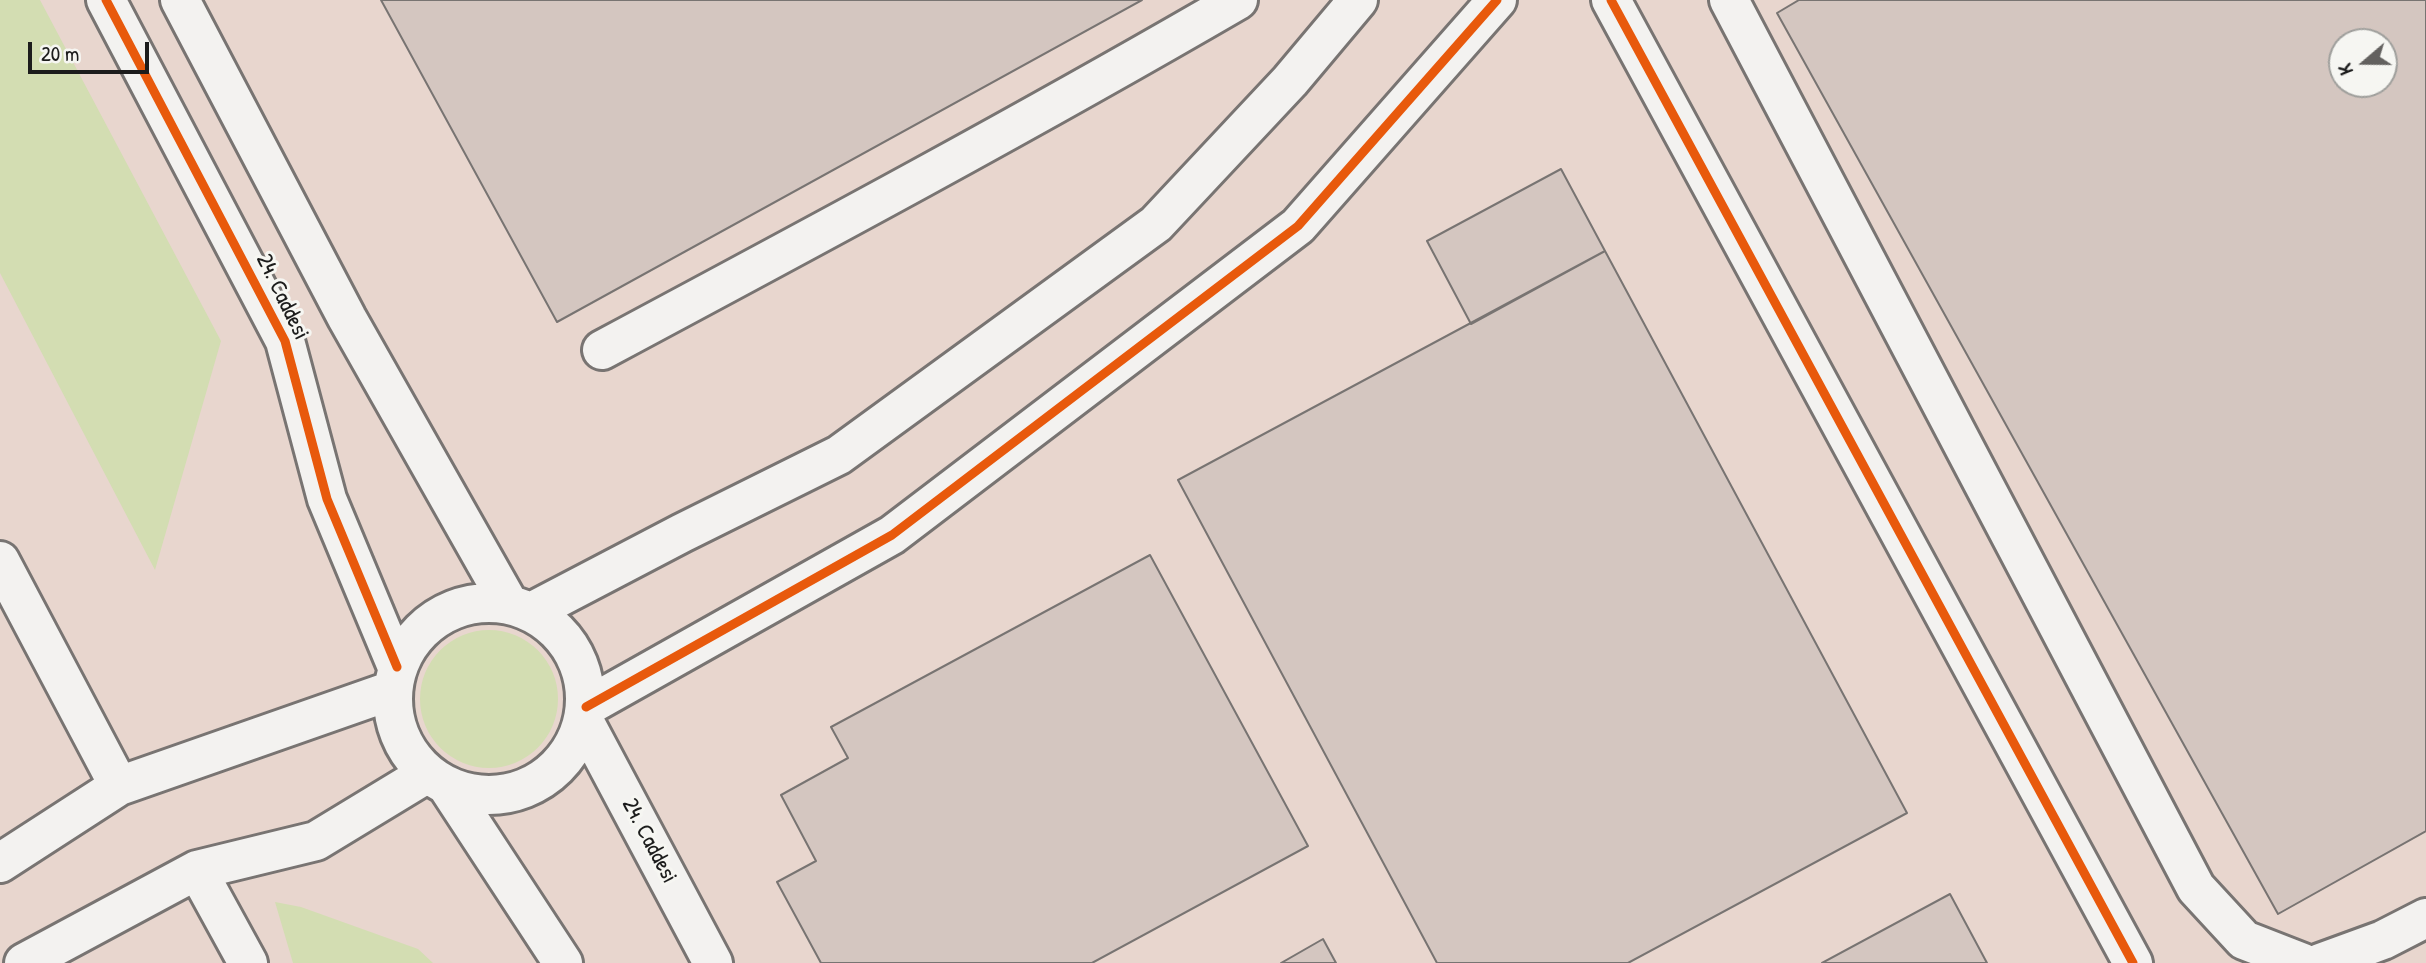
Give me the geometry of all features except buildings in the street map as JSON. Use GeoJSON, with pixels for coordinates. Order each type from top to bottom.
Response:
{"type":"FeatureCollection","features":[{"type":"Feature","properties":{"kind":"street","name":"24. Caddesi"},"geometry":{"type":"LineString","coordinates":[[106,0],[285,341],[327,499],[395,679]]}},
{"type":"Feature","properties":{"kind":"street","name":"24. Caddesi"},"geometry":{"type":"LineString","coordinates":[[180,0],[347,318],[520,608]]}},
{"type":"Feature","properties":{"kind":"street"},"geometry":{"type":"LineString","coordinates":[[602,350],[885,198],[1238,0]]}},
{"type":"Feature","properties":{"kind":"street"},"geometry":{"type":"LineString","coordinates":[[520,608],[682,533],[839,455],[1156,224],[1290,81],[1358,0]]}},
{"type":"Feature","properties":{"kind":"street"},"geometry":{"type":"LineString","coordinates":[[584,713],[892,535],[1298,226],[1497,0]]}},
{"type":"Feature","properties":{"kind":"street"},"geometry":{"type":"LineString","coordinates":[[1611,0],[2133,963]]}},
{"type":"Feature","properties":{"kind":"street"},"geometry":{"type":"LineString","coordinates":[[1728,0],[2196,888],[2244,940],[2303,963]]}},
{"type":"Feature","properties":{"kind":"street"},"geometry":{"type":"LineString","coordinates":[[0,561],[119,786]]}},
{"type":"Feature","properties":{"kind":"street"},"geometry":{"type":"LineString","coordinates":[[24,963],[197,870],[316,841],[437,780],[469,793],[492,796],[515,792],[537,783],[556,769],[571,751],[581,730],[584,713],[585,684],[567,641],[551,624],[520,608],[486,602],[463,605],[441,614],[423,628],[408,646],[395,679],[394,713],[400,736],[411,756],[437,780],[563,963]]}},
{"type":"Feature","properties":{"kind":"street"},"geometry":{"type":"LineString","coordinates":[[0,863],[119,786],[395,679]]}},
{"type":"Feature","properties":{"kind":"street","name":"24. Caddesi"},"geometry":{"type":"LineString","coordinates":[[584,713],[713,963]]}},
{"type":"Feature","properties":{"kind":"street"},"geometry":{"type":"LineString","coordinates":[[197,870],[248,963]]}},
{"type":"Feature","properties":{"kind":"street"},"geometry":{"type":"LineString","coordinates":[[2320,963],[2383,940],[2426,918]]}},
{"type":"Feature","properties":{"kind":"shaded area"},"geometry":{"type":"Polygon","coordinates":[[[0,0],[2426,0],[2426,963],[0,963],[0,0]]]}},
{"type":"Feature","properties":{"kind":"green space"},"geometry":{"type":"Polygon","coordinates":[[[0,0],[40,0],[221,341],[155,570],[0,273],[0,0]]]}},
{"type":"Feature","properties":{"kind":"green space"},"geometry":{"type":"Polygon","coordinates":[[[489,630],[515,635],[538,650],[553,673],[558,699],[553,725],[538,748],[515,763],[489,768],[463,763],[440,748],[425,725],[420,699],[425,673],[440,650],[463,635],[489,630]]]}},
{"type":"Feature","properties":{"kind":"green space"},"geometry":{"type":"Polygon","coordinates":[[[275,902],[301,907],[418,949],[433,963],[293,963],[275,902]]]}},
{"type":"Feature","properties":{"kind":"cycle path"},"geometry":{"type":"LineString","coordinates":[[106,0],[285,341],[327,499],[397,667]]}},
{"type":"Feature","properties":{"kind":"cycle path"},"geometry":{"type":"LineString","coordinates":[[586,707],[892,535],[1298,226],[1497,0]]}},
{"type":"Feature","properties":{"kind":"cycle path"},"geometry":{"type":"LineString","coordinates":[[1611,0],[2133,963]]}}]}
